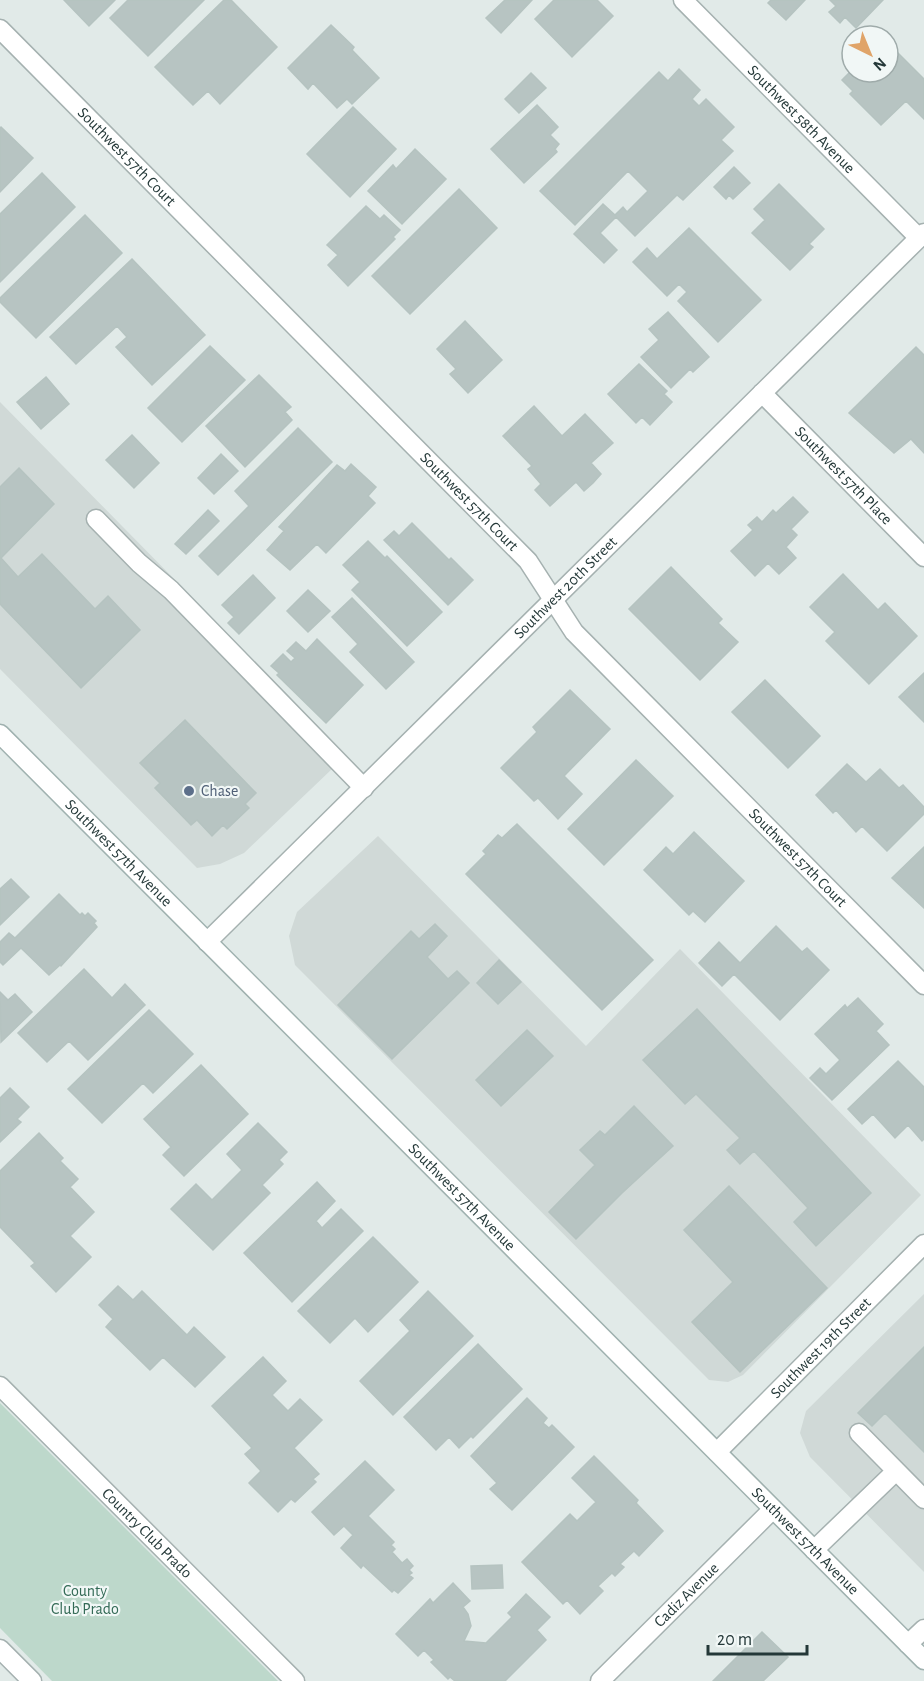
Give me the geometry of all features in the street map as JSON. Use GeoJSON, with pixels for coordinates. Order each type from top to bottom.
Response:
{"type":"FeatureCollection","features":[{"type":"Feature","properties":{"kind":"street","name":"Southwest 58th Avenue"},"geometry":{"type":"LineString","coordinates":[[683,0],[921,236]]}},
{"type":"Feature","properties":{"kind":"street","name":"Southwest 57th Court"},"geometry":{"type":"LineString","coordinates":[[0,28],[528,561],[574,632],[924,985]]}},
{"type":"Feature","properties":{"kind":"street","name":"Southwest 20th Street"},"geometry":{"type":"LineString","coordinates":[[207,942],[921,236]]}},
{"type":"Feature","properties":{"kind":"street","name":"Southwest 57th Place"},"geometry":{"type":"LineString","coordinates":[[762,393],[924,557]]}},
{"type":"Feature","properties":{"kind":"street"},"geometry":{"type":"LineString","coordinates":[[96,519],[139,563],[171,590],[364,788]]}},
{"type":"Feature","properties":{"kind":"street","name":"Southwest 57th Avenue"},"geometry":{"type":"LineString","coordinates":[[0,734],[924,1660]]}},
{"type":"Feature","properties":{"kind":"street","name":"Southwest 19th Street"},"geometry":{"type":"LineString","coordinates":[[717,1452],[924,1244]]}},
{"type":"Feature","properties":{"kind":"street","name":"Country Club Prado"},"geometry":{"type":"LineString","coordinates":[[0,1386],[295,1681]]}},
{"type":"Feature","properties":{"kind":"street"},"geometry":{"type":"LineString","coordinates":[[859,1433],[924,1499]]}},
{"type":"Feature","properties":{"kind":"street"},"geometry":{"type":"LineString","coordinates":[[814,1550],[896,1471]]}},
{"type":"Feature","properties":{"kind":"street","name":"Cadiz Avenue"},"geometry":{"type":"LineString","coordinates":[[600,1681],[773,1509]]}},
{"type":"Feature","properties":{"kind":"street"},"geometry":{"type":"LineString","coordinates":[[908,1644],[924,1629]]}},
{"type":"Feature","properties":{"kind":"street"},"geometry":{"type":"LineString","coordinates":[[0,1648],[32,1681]]}},
{"type":"Feature","properties":{"kind":"shaded area"},"geometry":{"type":"Polygon","coordinates":[[[0,402],[183,588],[169,602],[332,769],[244,853],[220,864],[197,868],[0,669],[0,402]]]}},
{"type":"Feature","properties":{"kind":"shaded area"},"geometry":{"type":"Polygon","coordinates":[[[378,836],[586,1046],[680,949],[921,1195],[743,1375],[728,1382],[709,1380],[295,965],[289,936],[297,912],[378,836]]]}},
{"type":"Feature","properties":{"kind":"shaded area"},"geometry":{"type":"Polygon","coordinates":[[[924,1294],[924,1572],[810,1457],[800,1433],[806,1411],[924,1294]]]}},
{"type":"Feature","properties":{"kind":"green space","name":"County Club Prado"},"geometry":{"type":"Polygon","coordinates":[[[0,1403],[278,1681],[52,1681],[0,1628],[0,1403]]]}},
{"type":"Feature","properties":{"kind":"building"},"geometry":{"type":"Polygon","coordinates":[[[64,0],[115,0],[89,26],[64,0]]]}},
{"type":"Feature","properties":{"kind":"building"},"geometry":{"type":"Polygon","coordinates":[[[128,0],[204,0],[148,56],[110,18],[128,0]]]}},
{"type":"Feature","properties":{"kind":"building"},"geometry":{"type":"Polygon","coordinates":[[[224,0],[231,0],[277,47],[220,104],[208,91],[193,105],[155,67],[224,0]]]}},
{"type":"Feature","properties":{"kind":"building"},"geometry":{"type":"Polygon","coordinates":[[[505,0],[532,0],[501,33],[486,18],[505,0]]]}},
{"type":"Feature","properties":{"kind":"building"},"geometry":{"type":"Polygon","coordinates":[[[554,0],[597,0],[613,16],[572,57],[535,19],[554,0]]]}},
{"type":"Feature","properties":{"kind":"building"},"geometry":{"type":"Polygon","coordinates":[[[771,0],[805,0],[786,20],[768,3],[771,0]]]}},
{"type":"Feature","properties":{"kind":"building"},"geometry":{"type":"Polygon","coordinates":[[[830,0],[883,0],[860,24],[852,24],[845,17],[840,23],[829,12],[836,6],[830,0]]]}},
{"type":"Feature","properties":{"kind":"building"},"geometry":{"type":"Polygon","coordinates":[[[331,25],[354,47],[352,50],[379,78],[352,104],[347,99],[337,108],[313,83],[308,89],[288,68],[331,25]]]}},
{"type":"Feature","properties":{"kind":"building"},"geometry":{"type":"Polygon","coordinates":[[[900,55],[924,79],[924,119],[906,101],[881,125],[850,94],[853,91],[846,84],[900,84],[900,55]]]}},
{"type":"Feature","properties":{"kind":"building"},"geometry":{"type":"Polygon","coordinates":[[[679,69],[700,90],[692,99],[699,106],[706,99],[734,127],[721,140],[733,151],[683,200],[677,195],[635,236],[616,217],[600,233],[617,250],[604,263],[574,234],[603,204],[615,215],[623,207],[627,212],[648,191],[628,171],[575,225],[540,191],[659,72],[668,81],[679,69]]]}},
{"type":"Feature","properties":{"kind":"building"},"geometry":{"type":"Polygon","coordinates":[[[531,73],[546,88],[519,113],[505,99],[531,73]]]}},
{"type":"Feature","properties":{"kind":"building"},"geometry":{"type":"Polygon","coordinates":[[[537,105],[558,127],[550,135],[559,144],[555,149],[557,152],[524,183],[491,149],[537,105]]]}},
{"type":"Feature","properties":{"kind":"building"},"geometry":{"type":"Polygon","coordinates":[[[353,107],[396,149],[350,197],[307,154],[353,107]]]}},
{"type":"Feature","properties":{"kind":"building"},"geometry":{"type":"Polygon","coordinates":[[[0,128],[33,158],[0,192],[0,128]]]}},
{"type":"Feature","properties":{"kind":"building"},"geometry":{"type":"Polygon","coordinates":[[[415,149],[446,179],[402,224],[368,191],[393,165],[396,169],[415,149]]]}},
{"type":"Feature","properties":{"kind":"building"},"geometry":{"type":"Polygon","coordinates":[[[734,167],[750,183],[733,199],[729,195],[726,199],[714,187],[734,167]]]}},
{"type":"Feature","properties":{"kind":"building"},"geometry":{"type":"Polygon","coordinates":[[[42,173],[75,207],[0,282],[0,214],[42,173]]]}},
{"type":"Feature","properties":{"kind":"building"},"geometry":{"type":"Polygon","coordinates":[[[779,184],[824,229],[809,244],[813,247],[790,270],[752,233],[765,220],[754,209],[779,184]]]}},
{"type":"Feature","properties":{"kind":"building"},"geometry":{"type":"Polygon","coordinates":[[[459,189],[497,228],[410,314],[372,276],[459,189]]]}},
{"type":"Feature","properties":{"kind":"building"},"geometry":{"type":"Polygon","coordinates":[[[366,206],[380,219],[384,215],[400,230],[393,237],[395,239],[348,286],[328,265],[338,255],[327,245],[366,206]]]}},
{"type":"Feature","properties":{"kind":"building"},"geometry":{"type":"Polygon","coordinates":[[[85,215],[122,253],[36,338],[0,302],[0,298],[85,215]]]}},
{"type":"Feature","properties":{"kind":"building"},"geometry":{"type":"Polygon","coordinates":[[[689,228],[761,300],[718,342],[678,301],[687,292],[679,284],[667,296],[633,262],[647,248],[657,259],[689,228]]]}},
{"type":"Feature","properties":{"kind":"building"},"geometry":{"type":"Polygon","coordinates":[[[132,259],[205,335],[152,385],[116,347],[127,337],[117,326],[76,364],[50,337],[132,259]]]}},
{"type":"Feature","properties":{"kind":"building"},"geometry":{"type":"Polygon","coordinates":[[[668,312],[709,357],[693,372],[690,369],[671,388],[641,357],[659,340],[649,329],[668,312]]]}},
{"type":"Feature","properties":{"kind":"building"},"geometry":{"type":"Polygon","coordinates":[[[465,321],[502,360],[468,393],[450,374],[456,369],[437,349],[465,321]]]}},
{"type":"Feature","properties":{"kind":"building"},"geometry":{"type":"Polygon","coordinates":[[[210,346],[245,380],[182,442],[148,408],[210,346]]]}},
{"type":"Feature","properties":{"kind":"building"},"geometry":{"type":"Polygon","coordinates":[[[916,347],[924,355],[924,453],[911,439],[894,453],[849,413],[916,347]]]}},
{"type":"Feature","properties":{"kind":"building"},"geometry":{"type":"Polygon","coordinates":[[[639,364],[667,391],[664,394],[672,402],[650,425],[642,417],[636,423],[608,394],[639,364]]]}},
{"type":"Feature","properties":{"kind":"building"},"geometry":{"type":"Polygon","coordinates":[[[259,375],[291,407],[285,412],[292,420],[245,467],[206,426],[259,375]]]}},
{"type":"Feature","properties":{"kind":"building"},"geometry":{"type":"Polygon","coordinates":[[[46,377],[69,404],[41,429],[17,402],[46,377]]]}},
{"type":"Feature","properties":{"kind":"building"},"geometry":{"type":"Polygon","coordinates":[[[534,406],[562,436],[585,414],[613,443],[591,463],[601,474],[593,483],[584,491],[576,482],[550,506],[535,490],[541,484],[528,469],[532,466],[503,436],[534,406]]]}},
{"type":"Feature","properties":{"kind":"building"},"geometry":{"type":"Polygon","coordinates":[[[298,428],[332,462],[218,575],[199,556],[249,506],[235,491],[298,428]]]}},
{"type":"Feature","properties":{"kind":"building"},"geometry":{"type":"Polygon","coordinates":[[[132,435],[159,463],[134,488],[106,460],[132,435]]]}},
{"type":"Feature","properties":{"kind":"building"},"geometry":{"type":"Polygon","coordinates":[[[221,454],[238,471],[214,494],[198,478],[221,454]]]}},
{"type":"Feature","properties":{"kind":"building"},"geometry":{"type":"Polygon","coordinates":[[[351,464],[376,487],[368,496],[375,503],[326,553],[317,544],[290,570],[267,550],[284,531],[279,527],[337,465],[345,471],[351,464]]]}},
{"type":"Feature","properties":{"kind":"building"},"geometry":{"type":"Polygon","coordinates":[[[19,468],[54,504],[1,558],[18,577],[42,554],[95,609],[108,596],[140,630],[81,688],[0,604],[0,487],[19,468]]]}},
{"type":"Feature","properties":{"kind":"building"},"geometry":{"type":"Polygon","coordinates":[[[793,497],[808,512],[791,529],[797,535],[786,547],[796,558],[779,574],[768,563],[755,576],[731,551],[753,530],[748,525],[757,517],[762,522],[773,510],[776,513],[793,497]]]}},
{"type":"Feature","properties":{"kind":"building"},"geometry":{"type":"Polygon","coordinates":[[[208,510],[219,521],[186,554],[175,544],[208,510]]]}},
{"type":"Feature","properties":{"kind":"building"},"geometry":{"type":"Polygon","coordinates":[[[412,523],[473,580],[448,605],[384,540],[394,531],[399,536],[412,523]]]}},
{"type":"Feature","properties":{"kind":"building"},"geometry":{"type":"Polygon","coordinates":[[[368,541],[385,558],[387,556],[442,612],[407,646],[352,590],[360,582],[343,565],[368,541]]]}},
{"type":"Feature","properties":{"kind":"building"},"geometry":{"type":"Polygon","coordinates":[[[671,567],[722,619],[718,623],[738,642],[700,680],[629,609],[671,567]]]}},
{"type":"Feature","properties":{"kind":"building"},"geometry":{"type":"Polygon","coordinates":[[[843,574],[878,610],[885,603],[917,636],[869,684],[826,641],[835,632],[810,607],[843,574]]]}},
{"type":"Feature","properties":{"kind":"building"},"geometry":{"type":"Polygon","coordinates":[[[253,575],[275,598],[239,634],[228,623],[234,617],[222,605],[253,575]]]}},
{"type":"Feature","properties":{"kind":"building"},"geometry":{"type":"Polygon","coordinates":[[[308,590],[330,611],[308,632],[287,611],[308,590]]]}},
{"type":"Feature","properties":{"kind":"building"},"geometry":{"type":"Polygon","coordinates":[[[352,598],[414,662],[386,689],[350,652],[358,644],[332,617],[352,598]]]}},
{"type":"Feature","properties":{"kind":"building"},"geometry":{"type":"Polygon","coordinates":[[[317,639],[363,685],[326,723],[277,675],[279,673],[271,666],[283,654],[291,662],[295,658],[287,651],[296,642],[306,651],[317,639]]]}},
{"type":"Feature","properties":{"kind":"building"},"geometry":{"type":"Polygon","coordinates":[[[924,673],[924,722],[899,697],[924,673]]]}},
{"type":"Feature","properties":{"kind":"building"},"geometry":{"type":"Polygon","coordinates":[[[765,680],[820,736],[788,768],[732,712],[765,680]]]}},
{"type":"Feature","properties":{"kind":"building"},"geometry":{"type":"Polygon","coordinates":[[[570,690],[610,729],[564,776],[582,794],[558,819],[538,798],[534,801],[501,768],[537,732],[533,727],[570,690]]]}},
{"type":"Feature","properties":{"kind":"building"},"geometry":{"type":"Polygon","coordinates":[[[185,720],[256,793],[245,804],[249,808],[227,829],[223,825],[212,836],[197,820],[191,825],[155,788],[160,783],[140,763],[185,720]]]}},
{"type":"Feature","properties":{"kind":"building"},"geometry":{"type":"Polygon","coordinates":[[[636,760],[673,796],[604,865],[568,829],[636,760]]]}},
{"type":"Feature","properties":{"kind":"building"},"geometry":{"type":"Polygon","coordinates":[[[847,764],[866,782],[880,769],[899,788],[903,785],[924,807],[924,814],[887,851],[862,826],[856,832],[836,810],[833,813],[816,795],[847,764]]]}},
{"type":"Feature","properties":{"kind":"building"},"geometry":{"type":"Polygon","coordinates":[[[517,824],[653,960],[602,1010],[466,874],[486,854],[483,851],[498,835],[502,838],[517,824]]]}},
{"type":"Feature","properties":{"kind":"building"},"geometry":{"type":"Polygon","coordinates":[[[694,832],[744,881],[705,922],[693,911],[689,915],[644,870],[666,847],[673,854],[694,832]]]}},
{"type":"Feature","properties":{"kind":"building"},"geometry":{"type":"Polygon","coordinates":[[[924,847],[924,908],[892,878],[924,847]]]}},
{"type":"Feature","properties":{"kind":"building"},"geometry":{"type":"Polygon","coordinates":[[[11,879],[29,897],[0,925],[0,889],[11,879]]]}},
{"type":"Feature","properties":{"kind":"building"},"geometry":{"type":"Polygon","coordinates":[[[59,894],[80,915],[82,913],[85,916],[88,913],[96,921],[94,923],[97,927],[61,966],[49,975],[21,948],[3,965],[0,962],[0,942],[9,933],[15,938],[59,894]]]}},
{"type":"Feature","properties":{"kind":"building"},"geometry":{"type":"Polygon","coordinates":[[[435,924],[447,936],[427,957],[448,979],[457,971],[469,983],[392,1059],[338,1005],[411,931],[419,939],[435,924]]]}},
{"type":"Feature","properties":{"kind":"building"},"geometry":{"type":"Polygon","coordinates":[[[776,926],[802,952],[807,948],[829,970],[780,1020],[734,974],[722,986],[699,963],[719,942],[740,963],[776,926]]]}},
{"type":"Feature","properties":{"kind":"building"},"geometry":{"type":"Polygon","coordinates":[[[499,960],[521,982],[498,1004],[477,983],[499,960]]]}},
{"type":"Feature","properties":{"kind":"building"},"geometry":{"type":"Polygon","coordinates":[[[84,969],[112,998],[125,984],[145,1005],[88,1060],[69,1041],[47,1062],[18,1033],[84,969]]]}},
{"type":"Feature","properties":{"kind":"building"},"geometry":{"type":"Polygon","coordinates":[[[0,992],[8,1000],[15,994],[32,1012],[1,1042],[0,992]]]}},
{"type":"Feature","properties":{"kind":"building"},"geometry":{"type":"Polygon","coordinates":[[[858,998],[883,1024],[876,1031],[889,1045],[832,1100],[810,1078],[820,1068],[826,1074],[840,1060],[815,1034],[845,1005],[847,1008],[858,998]]]}},
{"type":"Feature","properties":{"kind":"building"},"geometry":{"type":"Polygon","coordinates":[[[697,1009],[871,1193],[816,1246],[794,1222],[808,1208],[754,1151],[740,1164],[727,1150],[740,1138],[696,1094],[685,1104],[643,1060],[697,1009]]]}},
{"type":"Feature","properties":{"kind":"building"},"geometry":{"type":"Polygon","coordinates":[[[149,1010],[193,1054],[153,1093],[143,1083],[102,1123],[68,1089],[149,1010]]]}},
{"type":"Feature","properties":{"kind":"building"},"geometry":{"type":"Polygon","coordinates":[[[527,1030],[553,1056],[501,1106],[476,1080],[527,1030]]]}},
{"type":"Feature","properties":{"kind":"building"},"geometry":{"type":"Polygon","coordinates":[[[898,1061],[924,1087],[924,1139],[922,1141],[908,1125],[895,1138],[873,1114],[862,1124],[848,1109],[898,1061]]]}},
{"type":"Feature","properties":{"kind":"building"},"geometry":{"type":"Polygon","coordinates":[[[201,1065],[248,1114],[184,1176],[163,1155],[171,1147],[144,1119],[201,1065]]]}},
{"type":"Feature","properties":{"kind":"building"},"geometry":{"type":"Polygon","coordinates":[[[10,1088],[29,1107],[17,1119],[21,1122],[0,1142],[0,1098],[10,1088]]]}},
{"type":"Feature","properties":{"kind":"building"},"geometry":{"type":"Polygon","coordinates":[[[634,1106],[673,1146],[576,1239],[549,1212],[595,1165],[580,1150],[600,1131],[605,1135],[634,1106]]]}},
{"type":"Feature","properties":{"kind":"building"},"geometry":{"type":"Polygon","coordinates":[[[258,1123],[287,1152],[279,1160],[283,1164],[262,1185],[270,1193],[213,1250],[171,1209],[196,1184],[212,1200],[242,1170],[227,1154],[258,1123]]]}},
{"type":"Feature","properties":{"kind":"building"},"geometry":{"type":"Polygon","coordinates":[[[39,1133],[63,1158],[60,1161],[78,1179],[70,1187],[94,1212],[70,1236],[91,1257],[56,1292],[31,1266],[35,1263],[0,1227],[0,1171],[39,1133]]]}},
{"type":"Feature","properties":{"kind":"building"},"geometry":{"type":"Polygon","coordinates":[[[317,1182],[335,1201],[316,1221],[322,1228],[341,1209],[363,1231],[292,1302],[244,1253],[317,1182]]]}},
{"type":"Feature","properties":{"kind":"building"},"geometry":{"type":"Polygon","coordinates":[[[729,1186],[827,1288],[740,1372],[692,1322],[733,1282],[684,1230],[729,1186]]]}},
{"type":"Feature","properties":{"kind":"building"},"geometry":{"type":"Polygon","coordinates":[[[373,1237],[418,1282],[368,1332],[355,1318],[330,1343],[298,1311],[373,1237]]]}},
{"type":"Feature","properties":{"kind":"building"},"geometry":{"type":"Polygon","coordinates":[[[118,1286],[133,1300],[142,1291],[187,1335],[194,1327],[225,1357],[195,1387],[163,1357],[150,1370],[106,1327],[113,1319],[99,1305],[118,1286]]]}},
{"type":"Feature","properties":{"kind":"building"},"geometry":{"type":"Polygon","coordinates":[[[428,1291],[473,1336],[393,1415],[360,1381],[410,1331],[400,1320],[428,1291]]]}},
{"type":"Feature","properties":{"kind":"building"},"geometry":{"type":"Polygon","coordinates":[[[478,1344],[522,1389],[473,1438],[471,1436],[459,1448],[449,1437],[436,1450],[404,1417],[478,1344]]]}},
{"type":"Feature","properties":{"kind":"building"},"geometry":{"type":"Polygon","coordinates":[[[924,1347],[924,1452],[885,1413],[872,1426],[858,1413],[924,1347]]]}},
{"type":"Feature","properties":{"kind":"building"},"geometry":{"type":"Polygon","coordinates":[[[263,1357],[286,1381],[272,1395],[288,1411],[300,1399],[322,1420],[294,1448],[319,1474],[313,1479],[316,1482],[295,1502],[291,1499],[278,1512],[249,1483],[261,1471],[245,1454],[252,1448],[212,1406],[263,1357]]]}},
{"type":"Feature","properties":{"kind":"building"},"geometry":{"type":"Polygon","coordinates":[[[527,1398],[547,1418],[543,1423],[549,1428],[552,1425],[574,1447],[512,1510],[490,1489],[497,1483],[471,1456],[527,1398]]]}},
{"type":"Feature","properties":{"kind":"building"},"geometry":{"type":"Polygon","coordinates":[[[594,1456],[638,1500],[636,1503],[663,1531],[639,1556],[634,1551],[620,1564],[624,1567],[615,1576],[612,1573],[598,1586],[603,1591],[580,1614],[567,1600],[563,1604],[522,1562],[570,1514],[577,1521],[596,1502],[572,1478],[594,1456]]]}},
{"type":"Feature","properties":{"kind":"building"},"geometry":{"type":"Polygon","coordinates":[[[365,1461],[394,1490],[368,1516],[394,1542],[391,1545],[395,1549],[392,1552],[402,1563],[407,1559],[413,1566],[409,1570],[412,1573],[409,1575],[413,1578],[398,1593],[394,1590],[392,1592],[363,1565],[361,1568],[341,1548],[353,1535],[344,1526],[334,1535],[312,1512],[365,1461]]]}},
{"type":"Feature","properties":{"kind":"building"},"geometry":{"type":"Polygon","coordinates":[[[502,1565],[503,1588],[472,1589],[471,1566],[502,1565]]]}},
{"type":"Feature","properties":{"kind":"building"},"geometry":{"type":"Polygon","coordinates":[[[453,1583],[470,1601],[463,1607],[468,1614],[471,1626],[464,1641],[486,1643],[512,1617],[508,1613],[526,1594],[550,1617],[537,1630],[546,1640],[505,1681],[455,1681],[450,1677],[448,1679],[431,1662],[434,1660],[424,1650],[418,1656],[396,1634],[430,1599],[433,1603],[453,1583]]]}},
{"type":"Feature","properties":{"kind":"building"},"geometry":{"type":"Polygon","coordinates":[[[762,1632],[788,1657],[763,1681],[713,1681],[762,1632]]]}},
{"type":"Feature","properties":{"kind":"place","name":"Chase"},"geometry":{"type":"Point","coordinates":[189,791]}}]}
